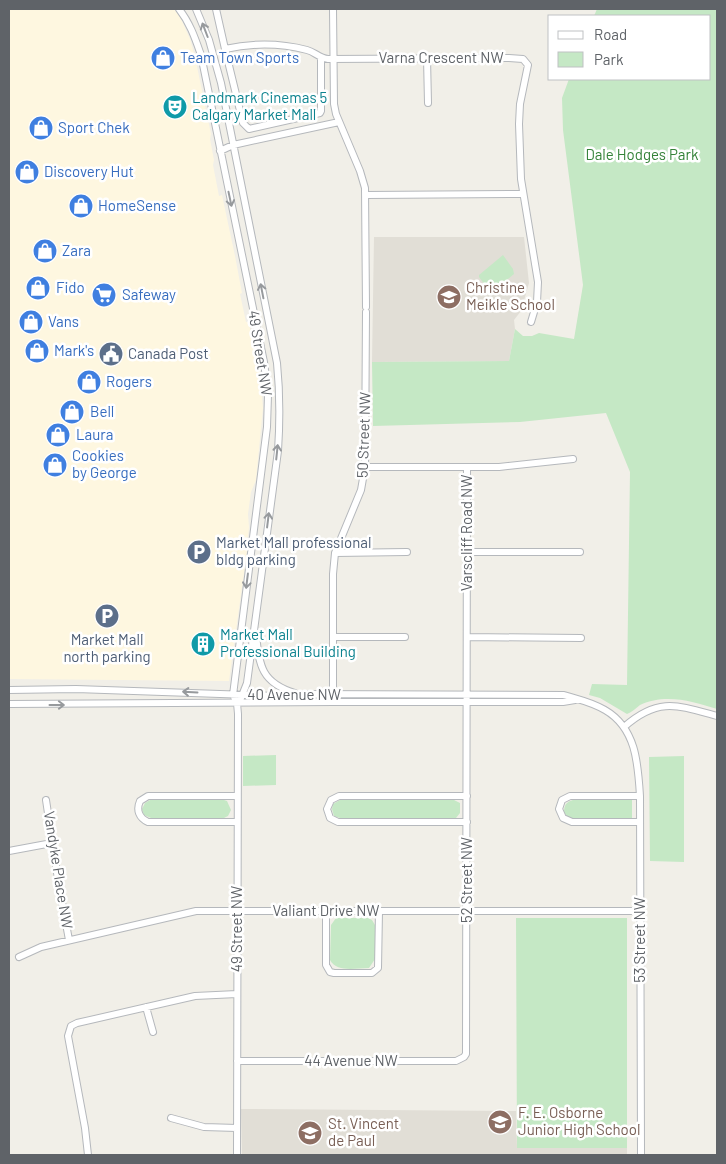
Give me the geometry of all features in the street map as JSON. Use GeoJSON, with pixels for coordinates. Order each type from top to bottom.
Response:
{"type":"FeatureCollection","features":[{"type":"Feature","properties":{"kind":"street","name":"49 Street NW"},"geometry":{"type":"LineString","coordinates":[[180,9],[186,18],[201,55],[264,362],[268,395],[267,427],[233,695],[237,703],[237,1155]]}},
{"type":"Feature","properties":{"kind":"street","name":"49 Street NW"},"geometry":{"type":"LineString","coordinates":[[196,9],[209,40],[221,83],[275,353],[279,388],[278,451],[244,695]]}},
{"type":"Feature","properties":{"kind":"street"},"geometry":{"type":"LineString","coordinates":[[216,9],[225,49],[243,123],[250,129],[320,113],[321,58],[317,55],[306,50],[263,44],[246,44],[225,49]]}},
{"type":"Feature","properties":{"kind":"street","name":"50 Street NW"},"geometry":{"type":"LineString","coordinates":[[333,9],[334,104],[339,122],[360,171],[366,195],[365,467],[361,490],[335,553],[333,574],[333,698]]}},
{"type":"Feature","properties":{"kind":"street","name":"Varna Crescent NW"},"geometry":{"type":"LineString","coordinates":[[321,58],[509,58],[523,59],[528,65],[520,104],[519,124],[520,179],[538,282],[537,302],[531,322]]}},
{"type":"Feature","properties":{"kind":"street"},"geometry":{"type":"LineString","coordinates":[[427,58],[428,103]]}},
{"type":"Feature","properties":{"kind":"street"},"geometry":{"type":"LineString","coordinates":[[220,151],[233,145],[339,122]]}},
{"type":"Feature","properties":{"kind":"street"},"geometry":{"type":"LineString","coordinates":[[218,143],[233,145]]}},
{"type":"Feature","properties":{"kind":"street"},"geometry":{"type":"LineString","coordinates":[[366,195],[523,194]]}},
{"type":"Feature","properties":{"kind":"street"},"geometry":{"type":"LineString","coordinates":[[467,467],[513,466],[573,459]]}},
{"type":"Feature","properties":{"kind":"street","name":"Varscliff Road NW"},"geometry":{"type":"LineString","coordinates":[[365,467],[467,467],[467,698]]}},
{"type":"Feature","properties":{"kind":"street"},"geometry":{"type":"LineString","coordinates":[[335,553],[407,552]]}},
{"type":"Feature","properties":{"kind":"street"},"geometry":{"type":"LineString","coordinates":[[467,552],[580,552]]}},
{"type":"Feature","properties":{"kind":"street"},"geometry":{"type":"LineString","coordinates":[[255,620],[258,656],[267,678],[276,686],[298,694]]}},
{"type":"Feature","properties":{"kind":"street"},"geometry":{"type":"LineString","coordinates":[[333,637],[405,637]]}},
{"type":"Feature","properties":{"kind":"street"},"geometry":{"type":"LineString","coordinates":[[467,637],[581,638]]}},
{"type":"Feature","properties":{"kind":"street","name":"40 Avenue NW"},"geometry":{"type":"LineString","coordinates":[[9,690],[61,688],[174,691],[233,695],[298,694],[333,698]]}},
{"type":"Feature","properties":{"kind":"street"},"geometry":{"type":"LineString","coordinates":[[237,703],[244,695]]}},
{"type":"Feature","properties":{"kind":"street","name":"40 Avenue NW"},"geometry":{"type":"LineString","coordinates":[[9,704],[237,703],[333,698],[467,698],[563,702],[578,700],[605,710],[624,727]]}},
{"type":"Feature","properties":{"kind":"street","name":"52 Street NW"},"geometry":{"type":"LineString","coordinates":[[464,1058],[467,1049],[467,698]]}},
{"type":"Feature","properties":{"kind":"street"},"geometry":{"type":"LineString","coordinates":[[624,727],[642,713],[662,706],[683,707],[717,716]]}},
{"type":"Feature","properties":{"kind":"street","name":"53 Street NW"},"geometry":{"type":"LineString","coordinates":[[624,727],[635,751],[640,796],[641,1155]]}},
{"type":"Feature","properties":{"kind":"street"},"geometry":{"type":"LineString","coordinates":[[237,796],[151,796],[145,797],[140,801],[138,810],[140,816],[148,822],[237,822]]}},
{"type":"Feature","properties":{"kind":"street"},"geometry":{"type":"LineString","coordinates":[[467,796],[339,796],[331,800],[327,809],[330,818],[338,822],[467,822]]}},
{"type":"Feature","properties":{"kind":"street"},"geometry":{"type":"LineString","coordinates":[[640,796],[570,796],[562,800],[559,809],[563,818],[572,822],[640,822]]}},
{"type":"Feature","properties":{"kind":"street","name":"Vandyke Place NW"},"geometry":{"type":"LineString","coordinates":[[46,800],[58,886],[69,940]]}},
{"type":"Feature","properties":{"kind":"street"},"geometry":{"type":"LineString","coordinates":[[9,852],[52,843]]}},
{"type":"Feature","properties":{"kind":"street"},"geometry":{"type":"LineString","coordinates":[[326,911],[327,968],[330,972],[334,973],[372,973],[376,971],[379,965],[379,911]]}},
{"type":"Feature","properties":{"kind":"street","name":"Valiant Drive NW"},"geometry":{"type":"LineString","coordinates":[[19,957],[42,947],[188,912],[640,911]]}},
{"type":"Feature","properties":{"kind":"street"},"geometry":{"type":"LineString","coordinates":[[88,1155],[85,1128],[68,1036],[71,1026],[77,1023],[206,994],[237,994]]}},
{"type":"Feature","properties":{"kind":"street"},"geometry":{"type":"LineString","coordinates":[[146,1007],[153,1032]]}},
{"type":"Feature","properties":{"kind":"street","name":"44 Avenue NW"},"geometry":{"type":"LineString","coordinates":[[237,1061],[456,1061],[464,1058]]}},
{"type":"Feature","properties":{"kind":"street"},"geometry":{"type":"LineString","coordinates":[[171,1118],[204,1127],[237,1128]]}},
{"type":"Feature","properties":{"kind":"shaded area"},"geometry":{"type":"Polygon","coordinates":[[[9,9],[174,9],[180,17],[190,39],[211,134],[213,165],[219,196],[222,195],[235,256],[246,322],[248,322],[258,355],[263,408],[256,480],[251,492],[248,514],[248,537],[245,538],[244,542],[248,544],[229,681],[9,679],[9,9]]]}},
{"type":"Feature","properties":{"kind":"shaded area","name":"Christine Meikle School"},"geometry":{"type":"Polygon","coordinates":[[[374,237],[524,237],[529,283],[521,311],[514,320],[515,329],[509,361],[372,362],[374,237]]]}},
{"type":"Feature","properties":{"kind":"shaded area"},"geometry":{"type":"Polygon","coordinates":[[[241,1109],[516,1111],[517,1148],[627,1148],[627,1155],[242,1155],[241,1109]]]}},
{"type":"Feature","properties":{"kind":"green space","name":"Dale Hodges Park"},"geometry":{"type":"Polygon","coordinates":[[[597,9],[717,9],[717,709],[678,699],[659,699],[640,705],[627,714],[600,698],[589,695],[592,684],[627,685],[630,472],[606,413],[520,422],[373,426],[372,362],[509,361],[515,329],[523,336],[532,336],[539,333],[574,339],[583,285],[563,130],[562,98],[569,80],[711,80],[711,15],[594,15],[597,9]]]}},
{"type":"Feature","properties":{"kind":"green space"},"geometry":{"type":"Polygon","coordinates":[[[503,255],[513,269],[514,274],[491,293],[479,275],[503,255]]]}},
{"type":"Feature","properties":{"kind":"green space"},"geometry":{"type":"Polygon","coordinates":[[[276,755],[276,785],[243,786],[243,756],[276,755]]]}},
{"type":"Feature","properties":{"kind":"green space"},"geometry":{"type":"Polygon","coordinates":[[[684,756],[684,862],[650,861],[649,757],[684,756]]]}},
{"type":"Feature","properties":{"kind":"green space"},"geometry":{"type":"Polygon","coordinates":[[[150,800],[224,800],[227,801],[231,810],[228,816],[224,818],[151,818],[144,815],[142,809],[145,803],[150,800]]]}},
{"type":"Feature","properties":{"kind":"green space"},"geometry":{"type":"Polygon","coordinates":[[[340,800],[454,800],[460,803],[460,813],[456,818],[340,818],[334,816],[332,809],[333,804],[340,800]]]}},
{"type":"Feature","properties":{"kind":"green space"},"geometry":{"type":"Polygon","coordinates":[[[573,800],[632,800],[632,818],[569,818],[564,813],[564,808],[567,803],[573,800]]]}},
{"type":"Feature","properties":{"kind":"green space"},"geometry":{"type":"Polygon","coordinates":[[[336,918],[368,918],[372,920],[375,925],[375,959],[369,968],[337,967],[330,960],[331,925],[336,918]]]}},
{"type":"Feature","properties":{"kind":"green space"},"geometry":{"type":"Polygon","coordinates":[[[516,918],[627,918],[627,1148],[517,1148],[516,918]]]}},
{"type":"Feature","properties":{"kind":"place","name":"Team Town Sports"},"geometry":{"type":"Point","coordinates":[163,58]}},
{"type":"Feature","properties":{"kind":"place","name":"Landmark Cinemas 5 Calgary Market Mall"},"geometry":{"type":"Point","coordinates":[175,107]}},
{"type":"Feature","properties":{"kind":"place","name":"Sport Chek"},"geometry":{"type":"Point","coordinates":[41,128]}},
{"type":"Feature","properties":{"kind":"place","name":"Discovery Hut"},"geometry":{"type":"Point","coordinates":[27,172]}},
{"type":"Feature","properties":{"kind":"place","name":"HomeSense"},"geometry":{"type":"Point","coordinates":[81,206]}},
{"type":"Feature","properties":{"kind":"place","name":"Zara"},"geometry":{"type":"Point","coordinates":[45,251]}},
{"type":"Feature","properties":{"kind":"place","name":"Fido"},"geometry":{"type":"Point","coordinates":[38,288]}},
{"type":"Feature","properties":{"kind":"place","name":"Safeway"},"geometry":{"type":"Point","coordinates":[104,295]}},
{"type":"Feature","properties":{"kind":"place","name":"Christine Meikle School"},"geometry":{"type":"Point","coordinates":[449,297]}},
{"type":"Feature","properties":{"kind":"place","name":"Vans"},"geometry":{"type":"Point","coordinates":[31,322]}},
{"type":"Feature","properties":{"kind":"place","name":"Mark's"},"geometry":{"type":"Point","coordinates":[37,351]}},
{"type":"Feature","properties":{"kind":"place","name":"Canada Post"},"geometry":{"type":"Point","coordinates":[111,354]}},
{"type":"Feature","properties":{"kind":"place","name":"Rogers"},"geometry":{"type":"Point","coordinates":[89,382]}},
{"type":"Feature","properties":{"kind":"place","name":"Bell"},"geometry":{"type":"Point","coordinates":[72,412]}},
{"type":"Feature","properties":{"kind":"place","name":"Laura"},"geometry":{"type":"Point","coordinates":[58,435]}},
{"type":"Feature","properties":{"kind":"place","name":"Cookies by George"},"geometry":{"type":"Point","coordinates":[55,465]}},
{"type":"Feature","properties":{"kind":"place","name":"Market Mall professional bldg parking"},"geometry":{"type":"Point","coordinates":[199,552]}},
{"type":"Feature","properties":{"kind":"place","name":"Market Mall north parking"},"geometry":{"type":"Point","coordinates":[107,616]}},
{"type":"Feature","properties":{"kind":"place","name":"Market Mall Professional Building"},"geometry":{"type":"Point","coordinates":[203,644]}},
{"type":"Feature","properties":{"kind":"place","name":"F. E. Osborne Junior High School"},"geometry":{"type":"Point","coordinates":[500,1122]}},
{"type":"Feature","properties":{"kind":"place","name":"St. Vincent de Paul"},"geometry":{"type":"Point","coordinates":[310,1133]}}]}
